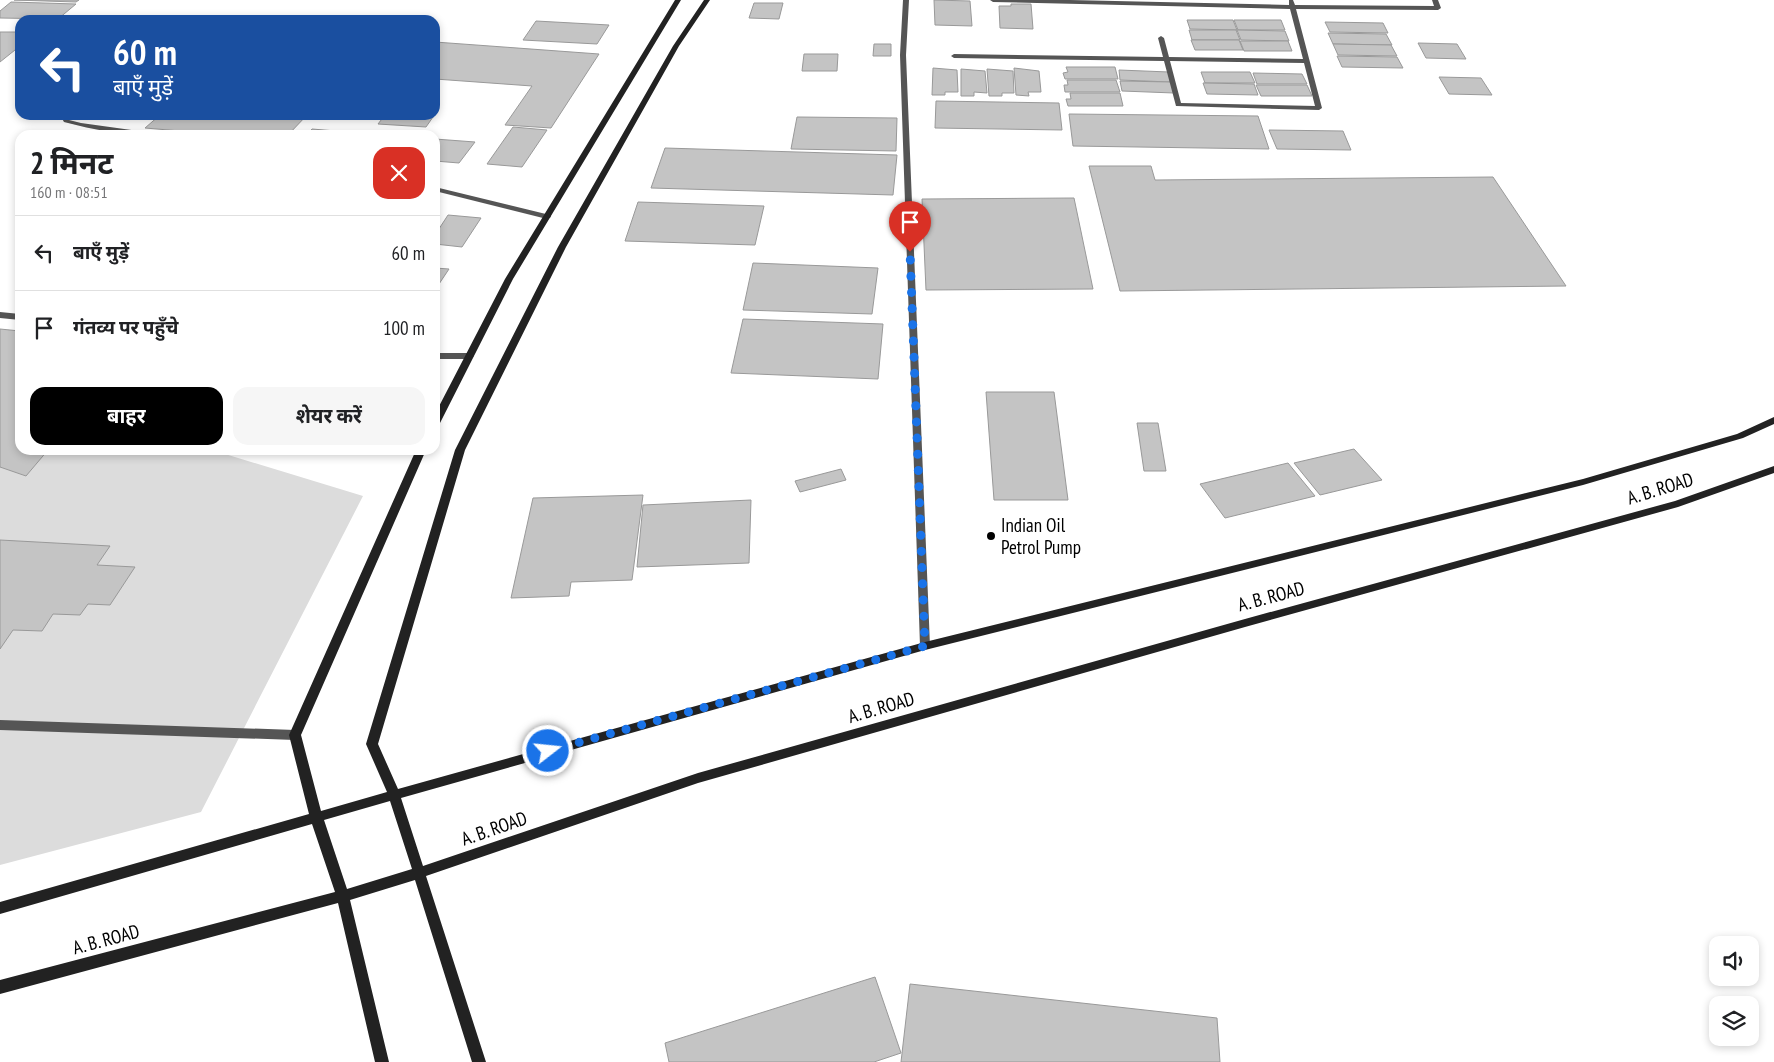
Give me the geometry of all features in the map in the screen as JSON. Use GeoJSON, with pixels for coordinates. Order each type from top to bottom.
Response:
{"type":"FeatureCollection","features":[{"type":"Feature","properties":{"kind":"street"},"geometry":{"type":"LineString","coordinates":[[440,413],[509,279],[678,0]]}},
{"type":"Feature","properties":{"kind":"street"},"geometry":{"type":"LineString","coordinates":[[479,1062],[394,794],[372,744],[460,450],[562,247],[676,46],[707,0]]}},
{"type":"Feature","properties":{"kind":"street"},"geometry":{"type":"LineString","coordinates":[[906,0],[903,55],[925,646]]}},
{"type":"Feature","properties":{"kind":"street"},"geometry":{"type":"LineString","coordinates":[[993,0],[1291,3],[1438,8],[1435,0]]}},
{"type":"Feature","properties":{"kind":"street"},"geometry":{"type":"LineString","coordinates":[[1160,38],[1178,105],[1319,108],[1291,3]]}},
{"type":"Feature","properties":{"kind":"street"},"geometry":{"type":"LineString","coordinates":[[954,56],[1307,61]]}},
{"type":"Feature","properties":{"kind":"street"},"geometry":{"type":"LineString","coordinates":[[66,120],[81,125],[117,130]]}},
{"type":"Feature","properties":{"kind":"street"},"geometry":{"type":"LineString","coordinates":[[440,190],[547,217]]}},
{"type":"Feature","properties":{"kind":"street"},"geometry":{"type":"LineString","coordinates":[[0,315],[15,316]]}},
{"type":"Feature","properties":{"kind":"street"},"geometry":{"type":"LineString","coordinates":[[440,356],[470,356]]}},
{"type":"Feature","properties":{"kind":"street","name":"A. B. ROAD"},"geometry":{"type":"LineString","coordinates":[[0,908],[316,816],[925,646],[1582,482],[1740,436],[1774,420]]}},
{"type":"Feature","properties":{"kind":"street"},"geometry":{"type":"LineString","coordinates":[[382,1062],[343,896],[316,816],[295,735],[419,455]]}},
{"type":"Feature","properties":{"kind":"street","name":"A. B. ROAD"},"geometry":{"type":"LineString","coordinates":[[0,987],[343,896],[420,872],[698,778],[1236,625],[1678,504],[1774,469]]}},
{"type":"Feature","properties":{"kind":"street"},"geometry":{"type":"LineString","coordinates":[[0,725],[295,735]]}},
{"type":"Feature","properties":{"kind":"shaded area"},"geometry":{"type":"Polygon","coordinates":[[[0,386],[15,434],[15,455],[228,455],[363,496],[201,812],[0,865],[0,386]]]}},
{"type":"Feature","properties":{"kind":"building"},"geometry":{"type":"Polygon","coordinates":[[[14,0],[79,0],[76,2],[14,0]]]}},
{"type":"Feature","properties":{"kind":"building"},"geometry":{"type":"Polygon","coordinates":[[[934,0],[970,1],[972,26],[935,25],[934,0]]]}},
{"type":"Feature","properties":{"kind":"building"},"geometry":{"type":"Polygon","coordinates":[[[11,2],[76,4],[63,15],[15,15],[15,18],[0,18],[0,11],[11,2]]]}},
{"type":"Feature","properties":{"kind":"building"},"geometry":{"type":"Polygon","coordinates":[[[754,3],[783,3],[779,19],[749,18],[754,3]]]}},
{"type":"Feature","properties":{"kind":"building"},"geometry":{"type":"Polygon","coordinates":[[[1011,4],[1031,4],[1033,29],[1000,28],[999,6],[1011,6],[1011,4]]]}},
{"type":"Feature","properties":{"kind":"building"},"geometry":{"type":"Polygon","coordinates":[[[1187,20],[1233,20],[1237,30],[1190,29],[1187,20]]]}},
{"type":"Feature","properties":{"kind":"building"},"geometry":{"type":"Polygon","coordinates":[[[1234,20],[1281,20],[1285,30],[1238,30],[1234,20]]]}},
{"type":"Feature","properties":{"kind":"building"},"geometry":{"type":"Polygon","coordinates":[[[536,21],[609,25],[597,44],[523,40],[536,21]]]}},
{"type":"Feature","properties":{"kind":"building"},"geometry":{"type":"Polygon","coordinates":[[[1325,22],[1383,23],[1388,33],[1330,32],[1325,22]]]}},
{"type":"Feature","properties":{"kind":"building"},"geometry":{"type":"Polygon","coordinates":[[[1189,30],[1236,30],[1240,40],[1192,40],[1189,30]]]}},
{"type":"Feature","properties":{"kind":"building"},"geometry":{"type":"Polygon","coordinates":[[[1237,30],[1285,31],[1289,41],[1241,40],[1237,30]]]}},
{"type":"Feature","properties":{"kind":"building"},"geometry":{"type":"Polygon","coordinates":[[[0,32],[15,32],[15,50],[0,62],[0,32]]]}},
{"type":"Feature","properties":{"kind":"building"},"geometry":{"type":"Polygon","coordinates":[[[1328,33],[1386,34],[1392,45],[1333,44],[1328,33]]]}},
{"type":"Feature","properties":{"kind":"building"},"geometry":{"type":"Polygon","coordinates":[[[1191,40],[1239,40],[1243,50],[1195,50],[1191,40]]]}},
{"type":"Feature","properties":{"kind":"building"},"geometry":{"type":"Polygon","coordinates":[[[1240,41],[1288,41],[1292,51],[1244,51],[1240,41]]]}},
{"type":"Feature","properties":{"kind":"building"},"geometry":{"type":"Polygon","coordinates":[[[440,42],[599,54],[551,128],[505,125],[532,86],[440,79],[440,42]]]}},
{"type":"Feature","properties":{"kind":"building"},"geometry":{"type":"Polygon","coordinates":[[[1418,43],[1457,44],[1466,59],[1426,58],[1418,43]]]}},
{"type":"Feature","properties":{"kind":"building"},"geometry":{"type":"Polygon","coordinates":[[[874,44],[891,44],[891,56],[873,56],[874,44]]]}},
{"type":"Feature","properties":{"kind":"building"},"geometry":{"type":"Polygon","coordinates":[[[1333,44],[1391,45],[1397,56],[1338,55],[1333,44]]]}},
{"type":"Feature","properties":{"kind":"building"},"geometry":{"type":"Polygon","coordinates":[[[804,54],[838,54],[837,71],[802,71],[804,54]]]}},
{"type":"Feature","properties":{"kind":"building"},"geometry":{"type":"Polygon","coordinates":[[[1337,56],[1397,57],[1403,68],[1342,67],[1337,56]]]}},
{"type":"Feature","properties":{"kind":"building"},"geometry":{"type":"Polygon","coordinates":[[[1066,67],[1115,67],[1118,79],[1065,79],[1063,73],[1068,72],[1066,67]]]}},
{"type":"Feature","properties":{"kind":"building"},"geometry":{"type":"Polygon","coordinates":[[[933,68],[957,70],[958,92],[932,95],[933,68]]]}},
{"type":"Feature","properties":{"kind":"building"},"geometry":{"type":"Polygon","coordinates":[[[1014,68],[1039,71],[1041,92],[1028,92],[1029,96],[1016,95],[1014,68]]]}},
{"type":"Feature","properties":{"kind":"building"},"geometry":{"type":"Polygon","coordinates":[[[961,69],[985,71],[987,93],[974,92],[974,96],[961,96],[961,69]]]}},
{"type":"Feature","properties":{"kind":"building"},"geometry":{"type":"Polygon","coordinates":[[[987,69],[1013,71],[1014,93],[1002,93],[1002,96],[989,96],[987,69]]]}},
{"type":"Feature","properties":{"kind":"building"},"geometry":{"type":"Polygon","coordinates":[[[1119,70],[1169,72],[1170,82],[1120,80],[1119,70]]]}},
{"type":"Feature","properties":{"kind":"building"},"geometry":{"type":"Polygon","coordinates":[[[1201,72],[1250,72],[1255,83],[1205,83],[1201,72]]]}},
{"type":"Feature","properties":{"kind":"building"},"geometry":{"type":"Polygon","coordinates":[[[1253,73],[1302,74],[1307,84],[1257,84],[1253,73]]]}},
{"type":"Feature","properties":{"kind":"building"},"geometry":{"type":"Polygon","coordinates":[[[1439,77],[1481,78],[1492,95],[1449,94],[1439,77]]]}},
{"type":"Feature","properties":{"kind":"building"},"geometry":{"type":"Polygon","coordinates":[[[1067,80],[1116,80],[1120,92],[1065,92],[1064,85],[1068,85],[1067,80]]]}},
{"type":"Feature","properties":{"kind":"building"},"geometry":{"type":"Polygon","coordinates":[[[1120,81],[1171,82],[1174,93],[1122,91],[1120,81]]]}},
{"type":"Feature","properties":{"kind":"building"},"geometry":{"type":"Polygon","coordinates":[[[1203,83],[1254,84],[1258,95],[1207,94],[1203,83]]]}},
{"type":"Feature","properties":{"kind":"building"},"geometry":{"type":"Polygon","coordinates":[[[1256,85],[1307,85],[1312,96],[1261,96],[1256,85]]]}},
{"type":"Feature","properties":{"kind":"building"},"geometry":{"type":"Polygon","coordinates":[[[1070,93],[1120,93],[1123,106],[1068,106],[1066,99],[1071,99],[1070,93]]]}},
{"type":"Feature","properties":{"kind":"building"},"geometry":{"type":"Polygon","coordinates":[[[936,101],[1059,103],[1062,130],[935,128],[936,101]]]}},
{"type":"Feature","properties":{"kind":"building"},"geometry":{"type":"Polygon","coordinates":[[[1069,114],[1258,116],[1269,149],[1073,146],[1069,114]]]}},
{"type":"Feature","properties":{"kind":"building"},"geometry":{"type":"Polygon","coordinates":[[[797,117],[897,118],[896,151],[791,149],[797,117]]]}},
{"type":"Feature","properties":{"kind":"building"},"geometry":{"type":"Polygon","coordinates":[[[154,120],[302,120],[293,130],[168,130],[145,128],[154,120]]]}},
{"type":"Feature","properties":{"kind":"building"},"geometry":{"type":"Polygon","coordinates":[[[381,120],[431,120],[426,127],[378,124],[381,120]]]}},
{"type":"Feature","properties":{"kind":"building"},"geometry":{"type":"Polygon","coordinates":[[[513,127],[547,130],[522,167],[487,164],[513,127]]]}},
{"type":"Feature","properties":{"kind":"building"},"geometry":{"type":"Polygon","coordinates":[[[1269,130],[1343,131],[1351,150],[1277,149],[1269,130]]]}},
{"type":"Feature","properties":{"kind":"building"},"geometry":{"type":"Polygon","coordinates":[[[440,139],[475,142],[459,163],[440,161],[440,139]]]}},
{"type":"Feature","properties":{"kind":"building"},"geometry":{"type":"Polygon","coordinates":[[[665,148],[897,155],[893,195],[651,188],[665,148]]]}},
{"type":"Feature","properties":{"kind":"building"},"geometry":{"type":"Polygon","coordinates":[[[1089,166],[1151,166],[1155,180],[1493,177],[1566,286],[1120,291],[1089,166]]]}},
{"type":"Feature","properties":{"kind":"building"},"geometry":{"type":"Polygon","coordinates":[[[1074,198],[1093,289],[926,290],[922,199],[1074,198]]]}},
{"type":"Feature","properties":{"kind":"building"},"geometry":{"type":"Polygon","coordinates":[[[638,202],[764,206],[755,245],[625,241],[638,202]]]}},
{"type":"Feature","properties":{"kind":"building"},"geometry":{"type":"Polygon","coordinates":[[[448,215],[481,218],[462,247],[440,245],[440,227],[448,215]]]}},
{"type":"Feature","properties":{"kind":"building"},"geometry":{"type":"Polygon","coordinates":[[[753,263],[878,268],[872,314],[743,310],[753,263]]]}},
{"type":"Feature","properties":{"kind":"building"},"geometry":{"type":"Polygon","coordinates":[[[440,268],[449,269],[440,282],[440,268]]]}},
{"type":"Feature","properties":{"kind":"building"},"geometry":{"type":"Polygon","coordinates":[[[743,319],[883,324],[878,379],[731,373],[743,319]]]}},
{"type":"Feature","properties":{"kind":"building"},"geometry":{"type":"Polygon","coordinates":[[[0,329],[15,330],[15,455],[44,455],[26,476],[0,467],[0,329]]]}},
{"type":"Feature","properties":{"kind":"building"},"geometry":{"type":"Polygon","coordinates":[[[986,392],[1054,392],[1068,500],[994,500],[986,392]]]}},
{"type":"Feature","properties":{"kind":"building"},"geometry":{"type":"Polygon","coordinates":[[[1137,423],[1158,423],[1166,471],[1144,471],[1137,423]]]}},
{"type":"Feature","properties":{"kind":"building"},"geometry":{"type":"Polygon","coordinates":[[[1354,449],[1382,480],[1320,495],[1294,463],[1354,449]]]}},
{"type":"Feature","properties":{"kind":"building"},"geometry":{"type":"Polygon","coordinates":[[[1288,463],[1315,496],[1225,518],[1200,484],[1288,463]]]}},
{"type":"Feature","properties":{"kind":"building"},"geometry":{"type":"Polygon","coordinates":[[[841,469],[846,480],[800,492],[795,481],[841,469]]]}},
{"type":"Feature","properties":{"kind":"building"},"geometry":{"type":"Polygon","coordinates":[[[643,495],[632,580],[571,582],[569,596],[511,598],[533,498],[643,495]]]}},
{"type":"Feature","properties":{"kind":"building"},"geometry":{"type":"Polygon","coordinates":[[[751,500],[749,563],[637,567],[643,505],[751,500]]]}},
{"type":"Feature","properties":{"kind":"building"},"geometry":{"type":"Polygon","coordinates":[[[0,540],[110,546],[97,565],[135,567],[110,605],[88,604],[80,615],[53,614],[42,631],[13,630],[0,649],[0,540]]]}},
{"type":"Feature","properties":{"kind":"building"},"geometry":{"type":"Polygon","coordinates":[[[875,977],[901,1053],[874,1062],[669,1062],[665,1043],[875,977]]]}},
{"type":"Feature","properties":{"kind":"building"},"geometry":{"type":"Polygon","coordinates":[[[910,984],[1217,1018],[1220,1062],[901,1062],[910,984]]]}},
{"type":"Feature","properties":{"kind":"place","name":"Indian Oil Petrol Pump"},"geometry":{"type":"Point","coordinates":[991,536]}},
{"type":"Feature","properties":{"kind":"route"},"geometry":{"type":"LineString","coordinates":[[548,751],[925,646],[910,252]]}}]}
